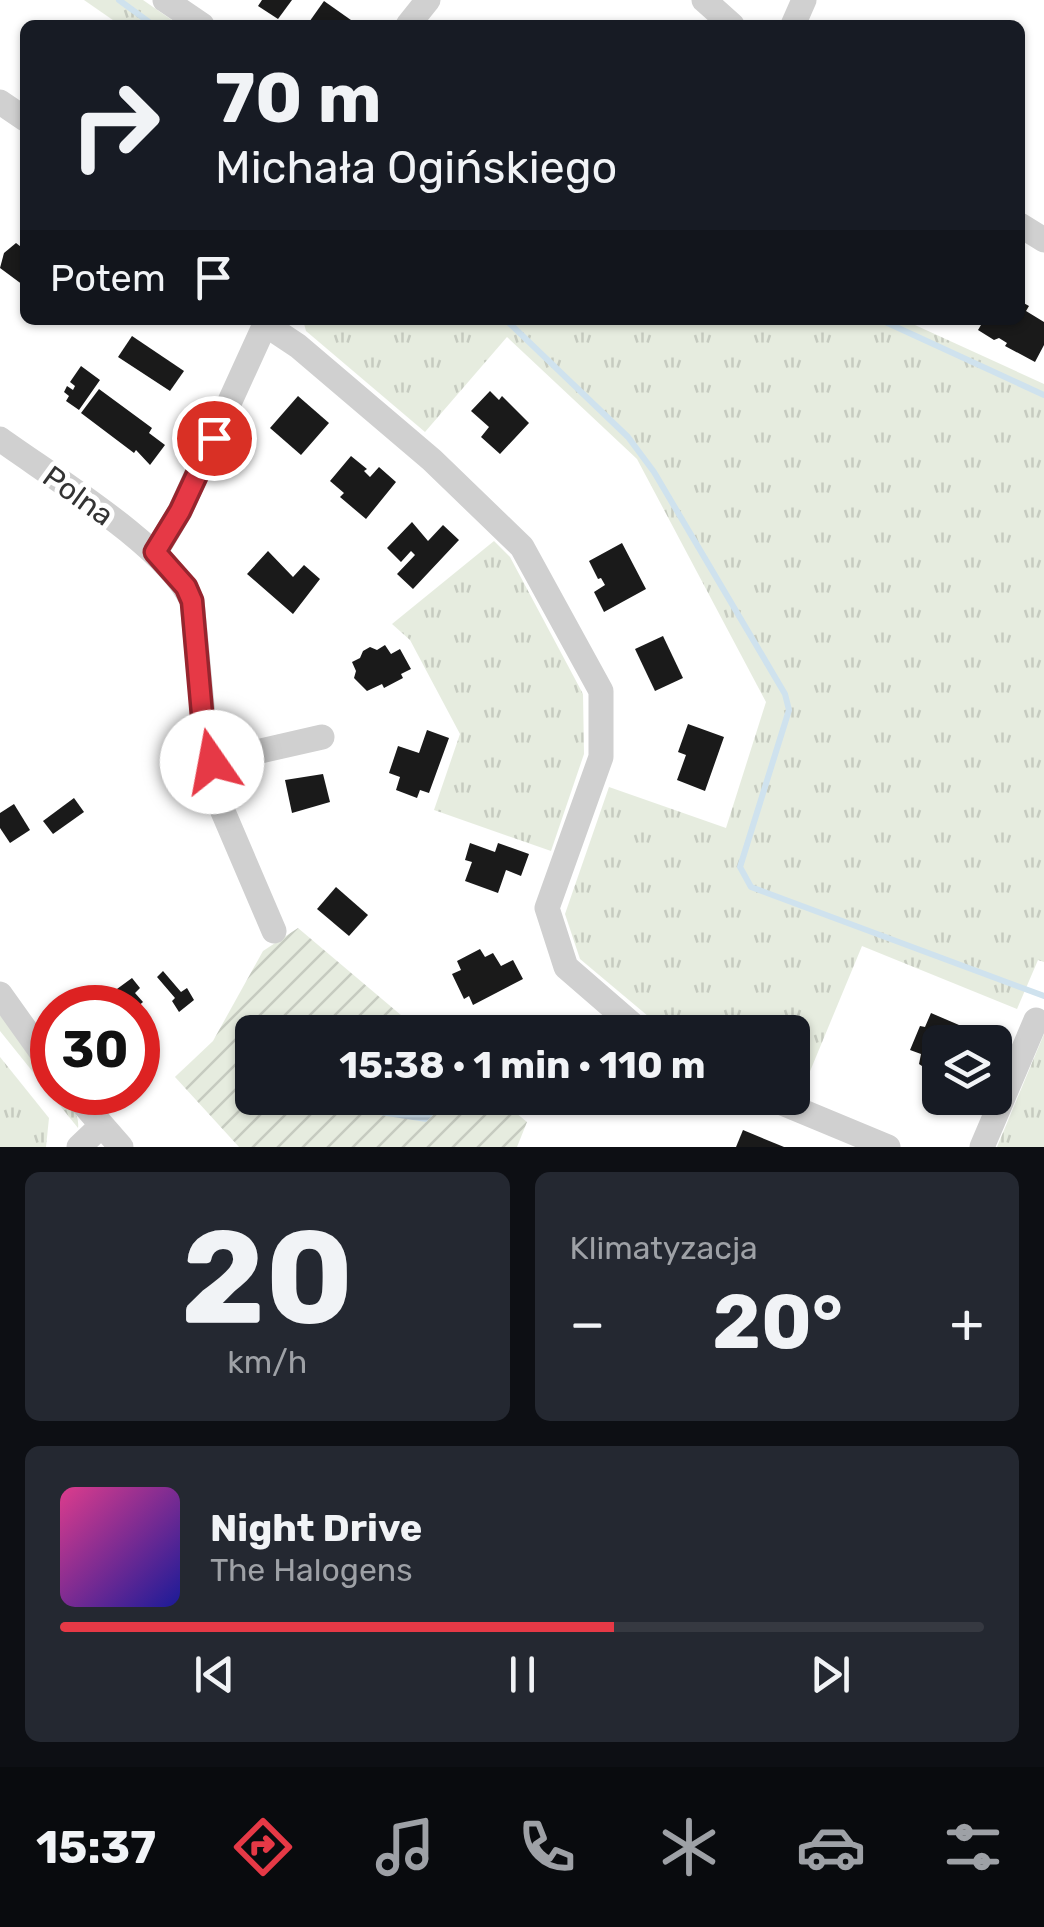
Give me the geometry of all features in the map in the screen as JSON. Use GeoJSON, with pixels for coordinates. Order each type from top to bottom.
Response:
{"type":"FeatureCollection","features":[{"type":"Feature","properties":{"kind":"street"},"geometry":{"type":"LineString","coordinates":[[165,0],[195,20]]}},
{"type":"Feature","properties":{"kind":"street"},"geometry":{"type":"LineString","coordinates":[[412,20],[428,0]]}},
{"type":"Feature","properties":{"kind":"street"},"geometry":{"type":"LineString","coordinates":[[704,0],[726,20]]}},
{"type":"Feature","properties":{"kind":"street"},"geometry":{"type":"LineString","coordinates":[[155,552],[180,511],[265,325]]}},
{"type":"Feature","properties":{"kind":"street"},"geometry":{"type":"LineString","coordinates":[[270,325],[432,460],[522,547],[601,691],[601,757],[548,908],[566,967],[621,1015]]}},
{"type":"Feature","properties":{"kind":"street","name":"Polna"},"geometry":{"type":"LineString","coordinates":[[0,439],[155,552],[186,587],[192,601],[204,737],[222,807],[274,930]]}},
{"type":"Feature","properties":{"kind":"street"},"geometry":{"type":"LineString","coordinates":[[212,762],[322,737]]}},
{"type":"Feature","properties":{"kind":"street"},"geometry":{"type":"LineString","coordinates":[[0,994],[30,1036]]}},
{"type":"Feature","properties":{"kind":"street"},"geometry":{"type":"LineString","coordinates":[[982,1147],[1036,1020]]}},
{"type":"Feature","properties":{"kind":"street"},"geometry":{"type":"LineString","coordinates":[[92,1115],[122,1147]]}},
{"type":"Feature","properties":{"kind":"street"},"geometry":{"type":"LineString","coordinates":[[810,1115],[888,1147]]}},
{"type":"Feature","properties":{"kind":"street"},"geometry":{"type":"LineString","coordinates":[[79,1147],[101,1126]]}},
{"type":"Feature","properties":{"kind":"green space"},"geometry":{"type":"Polygon","coordinates":[[[84,0],[143,0],[172,20],[113,20],[84,0]]]}},
{"type":"Feature","properties":{"kind":"green space"},"geometry":{"type":"Polygon","coordinates":[[[304,325],[915,325],[1044,384],[1044,962],[1038,960],[1017,1009],[862,946],[810,1071],[810,1015],[647,1015],[580,959],[565,914],[609,787],[726,828],[766,702],[637,459],[507,337],[425,432],[306,331],[304,325]]]}},
{"type":"Feature","properties":{"kind":"green space"},"geometry":{"type":"Polygon","coordinates":[[[494,541],[510,557],[583,694],[584,754],[551,851],[434,810],[460,734],[410,640],[392,624],[494,541]]]}},
{"type":"Feature","properties":{"kind":"green space"},"geometry":{"type":"Polygon","coordinates":[[[298,928],[401,1015],[235,1015],[235,1115],[519,1115],[527,1122],[517,1147],[239,1147],[175,1077],[213,1041],[263,951],[298,928]]]}},
{"type":"Feature","properties":{"kind":"green space"},"geometry":{"type":"Polygon","coordinates":[[[0,1012],[30,1053],[30,1068],[0,1031],[0,1012]]]}},
{"type":"Feature","properties":{"kind":"green space"},"geometry":{"type":"Polygon","coordinates":[[[1044,1034],[1044,1147],[997,1147],[1044,1034]]]}},
{"type":"Feature","properties":{"kind":"green space"},"geometry":{"type":"Polygon","coordinates":[[[0,1057],[30,1094],[30,1115],[49,1118],[46,1147],[0,1147],[0,1057]]]}},
{"type":"Feature","properties":{"kind":"water"},"geometry":{"type":"Polygon","coordinates":[[[380,1115],[433,1115],[426,1122],[380,1115]]]}},
{"type":"Feature","properties":{"kind":"building"},"geometry":{"type":"Polygon","coordinates":[[[262,0],[292,0],[278,19],[258,6],[262,0]]]}},
{"type":"Feature","properties":{"kind":"building"},"geometry":{"type":"Polygon","coordinates":[[[324,1],[351,20],[311,20],[324,1]]]}},
{"type":"Feature","properties":{"kind":"building"},"geometry":{"type":"Polygon","coordinates":[[[16,243],[20,246],[20,283],[0,268],[4,253],[16,243]]]}},
{"type":"Feature","properties":{"kind":"building"},"geometry":{"type":"Polygon","coordinates":[[[1025,304],[1029,306],[1026,311],[1044,322],[1044,345],[1035,362],[1005,346],[1007,343],[999,338],[994,340],[978,330],[981,325],[1025,325],[1025,304]]]}},
{"type":"Feature","properties":{"kind":"building"},"geometry":{"type":"Polygon","coordinates":[[[132,336],[184,371],[170,391],[118,357],[132,336]]]}},
{"type":"Feature","properties":{"kind":"building"},"geometry":{"type":"Polygon","coordinates":[[[81,366],[100,380],[79,410],[66,401],[69,396],[64,392],[67,386],[73,390],[75,386],[70,382],[81,366]]]}},
{"type":"Feature","properties":{"kind":"building"},"geometry":{"type":"Polygon","coordinates":[[[99,389],[152,428],[149,433],[165,445],[150,465],[136,450],[134,453],[81,413],[99,389]]]}},
{"type":"Feature","properties":{"kind":"building"},"geometry":{"type":"Polygon","coordinates":[[[490,391],[499,400],[502,396],[529,423],[500,454],[481,437],[489,427],[471,411],[490,391]]]}},
{"type":"Feature","properties":{"kind":"building"},"geometry":{"type":"Polygon","coordinates":[[[298,396],[329,423],[301,455],[270,428],[298,396]]]}},
{"type":"Feature","properties":{"kind":"building"},"geometry":{"type":"Polygon","coordinates":[[[351,456],[367,469],[364,471],[370,477],[379,467],[396,482],[366,519],[340,497],[344,493],[330,481],[351,456]]]}},
{"type":"Feature","properties":{"kind":"building"},"geometry":{"type":"Polygon","coordinates":[[[412,522],[428,541],[443,525],[459,540],[413,589],[397,574],[415,555],[411,551],[401,562],[387,548],[412,522]]]}},
{"type":"Feature","properties":{"kind":"building"},"geometry":{"type":"Polygon","coordinates":[[[622,543],[646,589],[604,612],[594,592],[605,585],[589,561],[622,543]]]}},
{"type":"Feature","properties":{"kind":"building"},"geometry":{"type":"Polygon","coordinates":[[[268,551],[293,577],[304,565],[320,579],[293,614],[247,574],[268,551]]]}},
{"type":"Feature","properties":{"kind":"building"},"geometry":{"type":"Polygon","coordinates":[[[663,636],[683,678],[655,691],[635,649],[663,636]]]}},
{"type":"Feature","properties":{"kind":"building"},"geometry":{"type":"Polygon","coordinates":[[[385,645],[391,654],[400,649],[411,669],[384,688],[382,684],[367,691],[354,678],[352,662],[370,647],[377,650],[385,645]]]}},
{"type":"Feature","properties":{"kind":"building"},"geometry":{"type":"Polygon","coordinates":[[[688,724],[724,737],[705,791],[677,780],[686,755],[678,752],[688,724]]]}},
{"type":"Feature","properties":{"kind":"building"},"geometry":{"type":"Polygon","coordinates":[[[427,730],[449,738],[429,793],[420,790],[417,798],[396,790],[400,777],[389,773],[398,746],[419,753],[427,730]]]}},
{"type":"Feature","properties":{"kind":"building"},"geometry":{"type":"Polygon","coordinates":[[[323,774],[330,802],[292,813],[285,780],[323,774]]]}},
{"type":"Feature","properties":{"kind":"building"},"geometry":{"type":"Polygon","coordinates":[[[74,798],[84,812],[53,834],[43,821],[74,798]]]}},
{"type":"Feature","properties":{"kind":"building"},"geometry":{"type":"Polygon","coordinates":[[[14,804],[30,830],[10,843],[0,828],[0,813],[14,804]]]}},
{"type":"Feature","properties":{"kind":"building"},"geometry":{"type":"Polygon","coordinates":[[[470,843],[495,852],[498,843],[529,854],[521,876],[506,870],[498,893],[465,881],[472,862],[465,860],[470,843]]]}},
{"type":"Feature","properties":{"kind":"building"},"geometry":{"type":"Polygon","coordinates":[[[336,887],[368,915],[349,936],[317,909],[336,887]]]}},
{"type":"Feature","properties":{"kind":"building"},"geometry":{"type":"Polygon","coordinates":[[[480,949],[485,957],[493,953],[501,966],[513,960],[523,979],[473,1005],[469,996],[464,999],[452,974],[461,970],[457,961],[480,949]]]}},
{"type":"Feature","properties":{"kind":"building"},"geometry":{"type":"Polygon","coordinates":[[[163,971],[181,992],[187,988],[194,1000],[179,1012],[172,1001],[175,998],[157,977],[163,971]]]}},
{"type":"Feature","properties":{"kind":"building"},"geometry":{"type":"Polygon","coordinates":[[[931,1013],[959,1025],[926,1025],[931,1013]]]}},
{"type":"Feature","properties":{"kind":"building"},"geometry":{"type":"Polygon","coordinates":[[[920,1026],[922,1066],[921,1054],[910,1050],[920,1026]]]}},
{"type":"Feature","properties":{"kind":"building"},"geometry":{"type":"Polygon","coordinates":[[[743,1130],[784,1147],[736,1147],[743,1130]]]}},
{"type":"Feature","properties":{"kind":"waterway"},"geometry":{"type":"LineString","coordinates":[[119,0],[146,20]]}},
{"type":"Feature","properties":{"kind":"waterway"},"geometry":{"type":"LineString","coordinates":[[511,325],[628,437],[654,472],[785,694],[789,710],[740,867],[751,887],[1044,996]]}},
{"type":"Feature","properties":{"kind":"waterway"},"geometry":{"type":"LineString","coordinates":[[892,325],[1044,395]]}},
{"type":"Feature","properties":{"kind":"route"},"geometry":{"type":"LineString","coordinates":[[212,762],[204,737],[192,601],[186,587],[155,552],[180,511],[214,438]]}}]}
